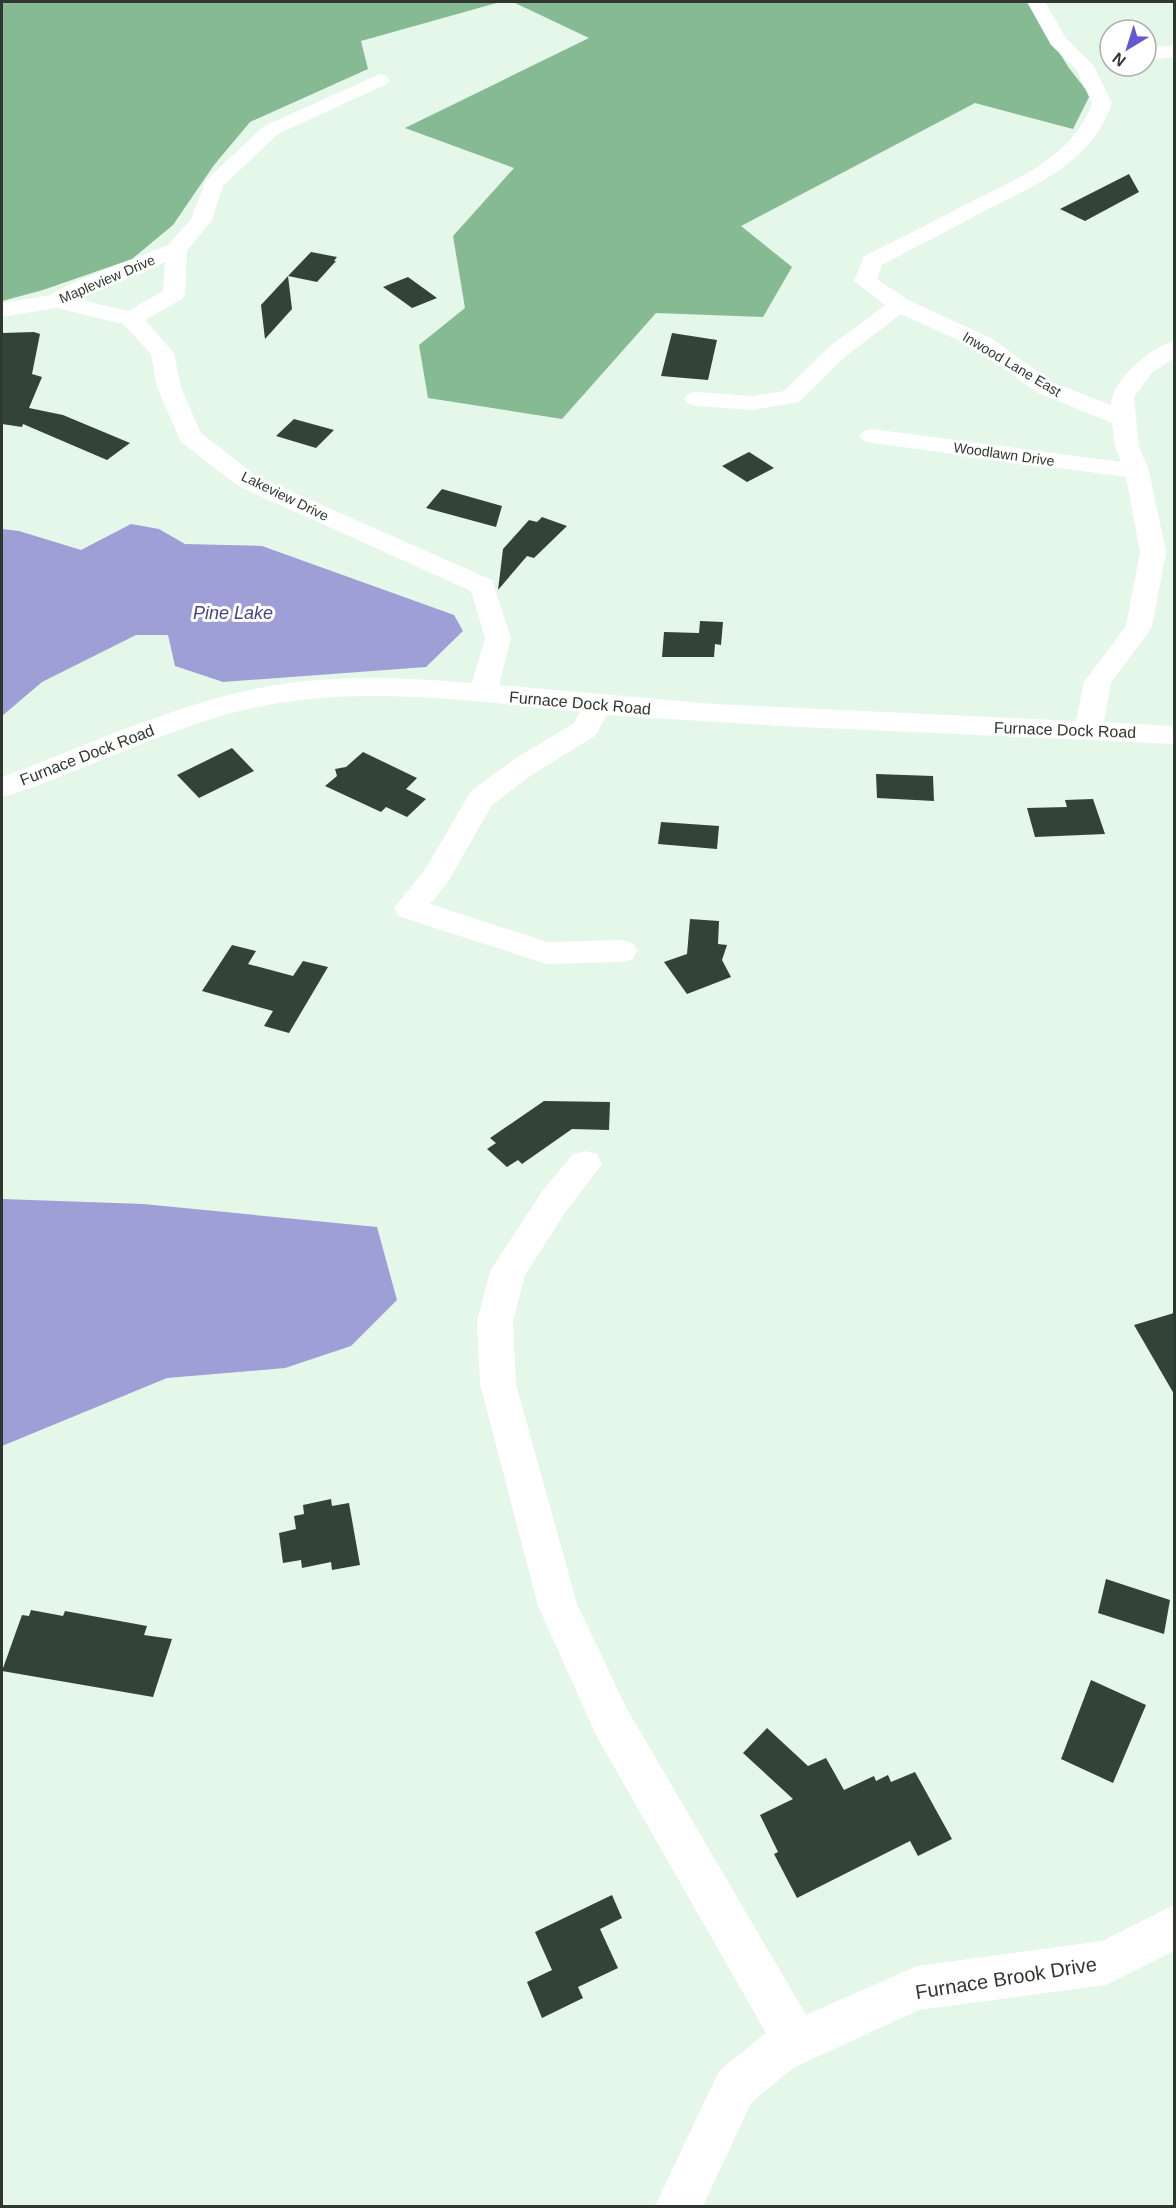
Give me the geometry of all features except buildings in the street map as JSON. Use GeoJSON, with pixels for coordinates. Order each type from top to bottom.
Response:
{"type":"FeatureCollection","features":[{"type":"Feature","properties":{"kind":"street","name":"Inwood Lane East"},"geometry":{"type":"LineString","coordinates":[[1036,2],[1058,41],[1092,64],[1102,103],[1099,115],[1071,152],[1047,171],[943,222],[906,245],[872,261],[865,281],[900,305],[982,343],[1044,387],[1123,419]]}},
{"type":"Feature","properties":{"kind":"street"},"geometry":{"type":"LineString","coordinates":[[1158,53],[1174,51]]}},
{"type":"Feature","properties":{"kind":"street"},"geometry":{"type":"LineString","coordinates":[[56,301],[130,319],[174,294],[176,250],[201,220],[213,184],[255,142],[280,124],[380,80]]}},
{"type":"Feature","properties":{"kind":"street","name":"Mapleview Drive"},"geometry":{"type":"LineString","coordinates":[[2,310],[56,301],[86,286],[176,250]]}},
{"type":"Feature","properties":{"kind":"street"},"geometry":{"type":"LineString","coordinates":[[696,399],[753,403],[791,397],[838,351],[873,322],[900,305]]}},
{"type":"Feature","properties":{"kind":"street","name":"Lakeview Drive"},"geometry":{"type":"LineString","coordinates":[[130,319],[162,353],[169,388],[190,437],[247,481],[483,586],[498,638],[483,694]]}},
{"type":"Feature","properties":{"kind":"street"},"geometry":{"type":"LineString","coordinates":[[1088,730],[1098,682],[1139,627],[1153,552],[1137,471],[1127,446],[1122,396],[1144,368],[1174,348]]}},
{"type":"Feature","properties":{"kind":"street","name":"Woodlawn Drive"},"geometry":{"type":"LineString","coordinates":[[872,436],[1137,471]]}},
{"type":"Feature","properties":{"kind":"street","name":"Furnace Dock Road"},"geometry":{"type":"LineString","coordinates":[[2,787],[192,715],[256,698],[297,691],[373,686],[753,716],[1174,735]]}},
{"type":"Feature","properties":{"kind":"street"},"geometry":{"type":"LineString","coordinates":[[598,705],[585,729],[523,767],[481,798],[437,875],[409,908],[546,953],[622,951]]}},
{"type":"Feature","properties":{"kind":"street"},"geometry":{"type":"LineString","coordinates":[[585,1164],[555,1200],[508,1271],[495,1322],[498,1384],[558,1606],[612,1723],[797,2043]]}},
{"type":"Feature","properties":{"kind":"street","name":"Furnace Brook Drive"},"geometry":{"type":"LineString","coordinates":[[679,2206],[735,2087],[777,2052],[917,1988],[1106,1963],[1174,1927]]}},
{"type":"Feature","properties":{"kind":"green space"},"geometry":{"type":"Polygon","coordinates":[[[2,2],[500,2],[361,41],[368,69],[250,122],[214,165],[173,225],[132,259],[43,290],[2,301],[2,2]]]}},
{"type":"Feature","properties":{"kind":"green space"},"geometry":{"type":"Polygon","coordinates":[[[513,2],[1027,2],[1069,68],[1090,95],[1073,129],[975,103],[741,226],[792,267],[763,317],[656,313],[562,419],[428,398],[419,345],[465,308],[453,236],[514,168],[405,128],[589,38],[513,2]]]}},
{"type":"Feature","properties":{"kind":"water","name":"Pine Lake"},"geometry":{"type":"Polygon","coordinates":[[[131,524],[159,529],[185,544],[262,546],[454,615],[463,631],[426,667],[223,682],[175,666],[168,635],[136,635],[42,682],[2,716],[2,529],[19,531],[81,550],[131,524]]]}},
{"type":"Feature","properties":{"kind":"water"},"geometry":{"type":"Polygon","coordinates":[[[2,1199],[143,1204],[377,1227],[397,1300],[351,1346],[285,1368],[167,1378],[2,1446],[2,1199]]]}}]}
